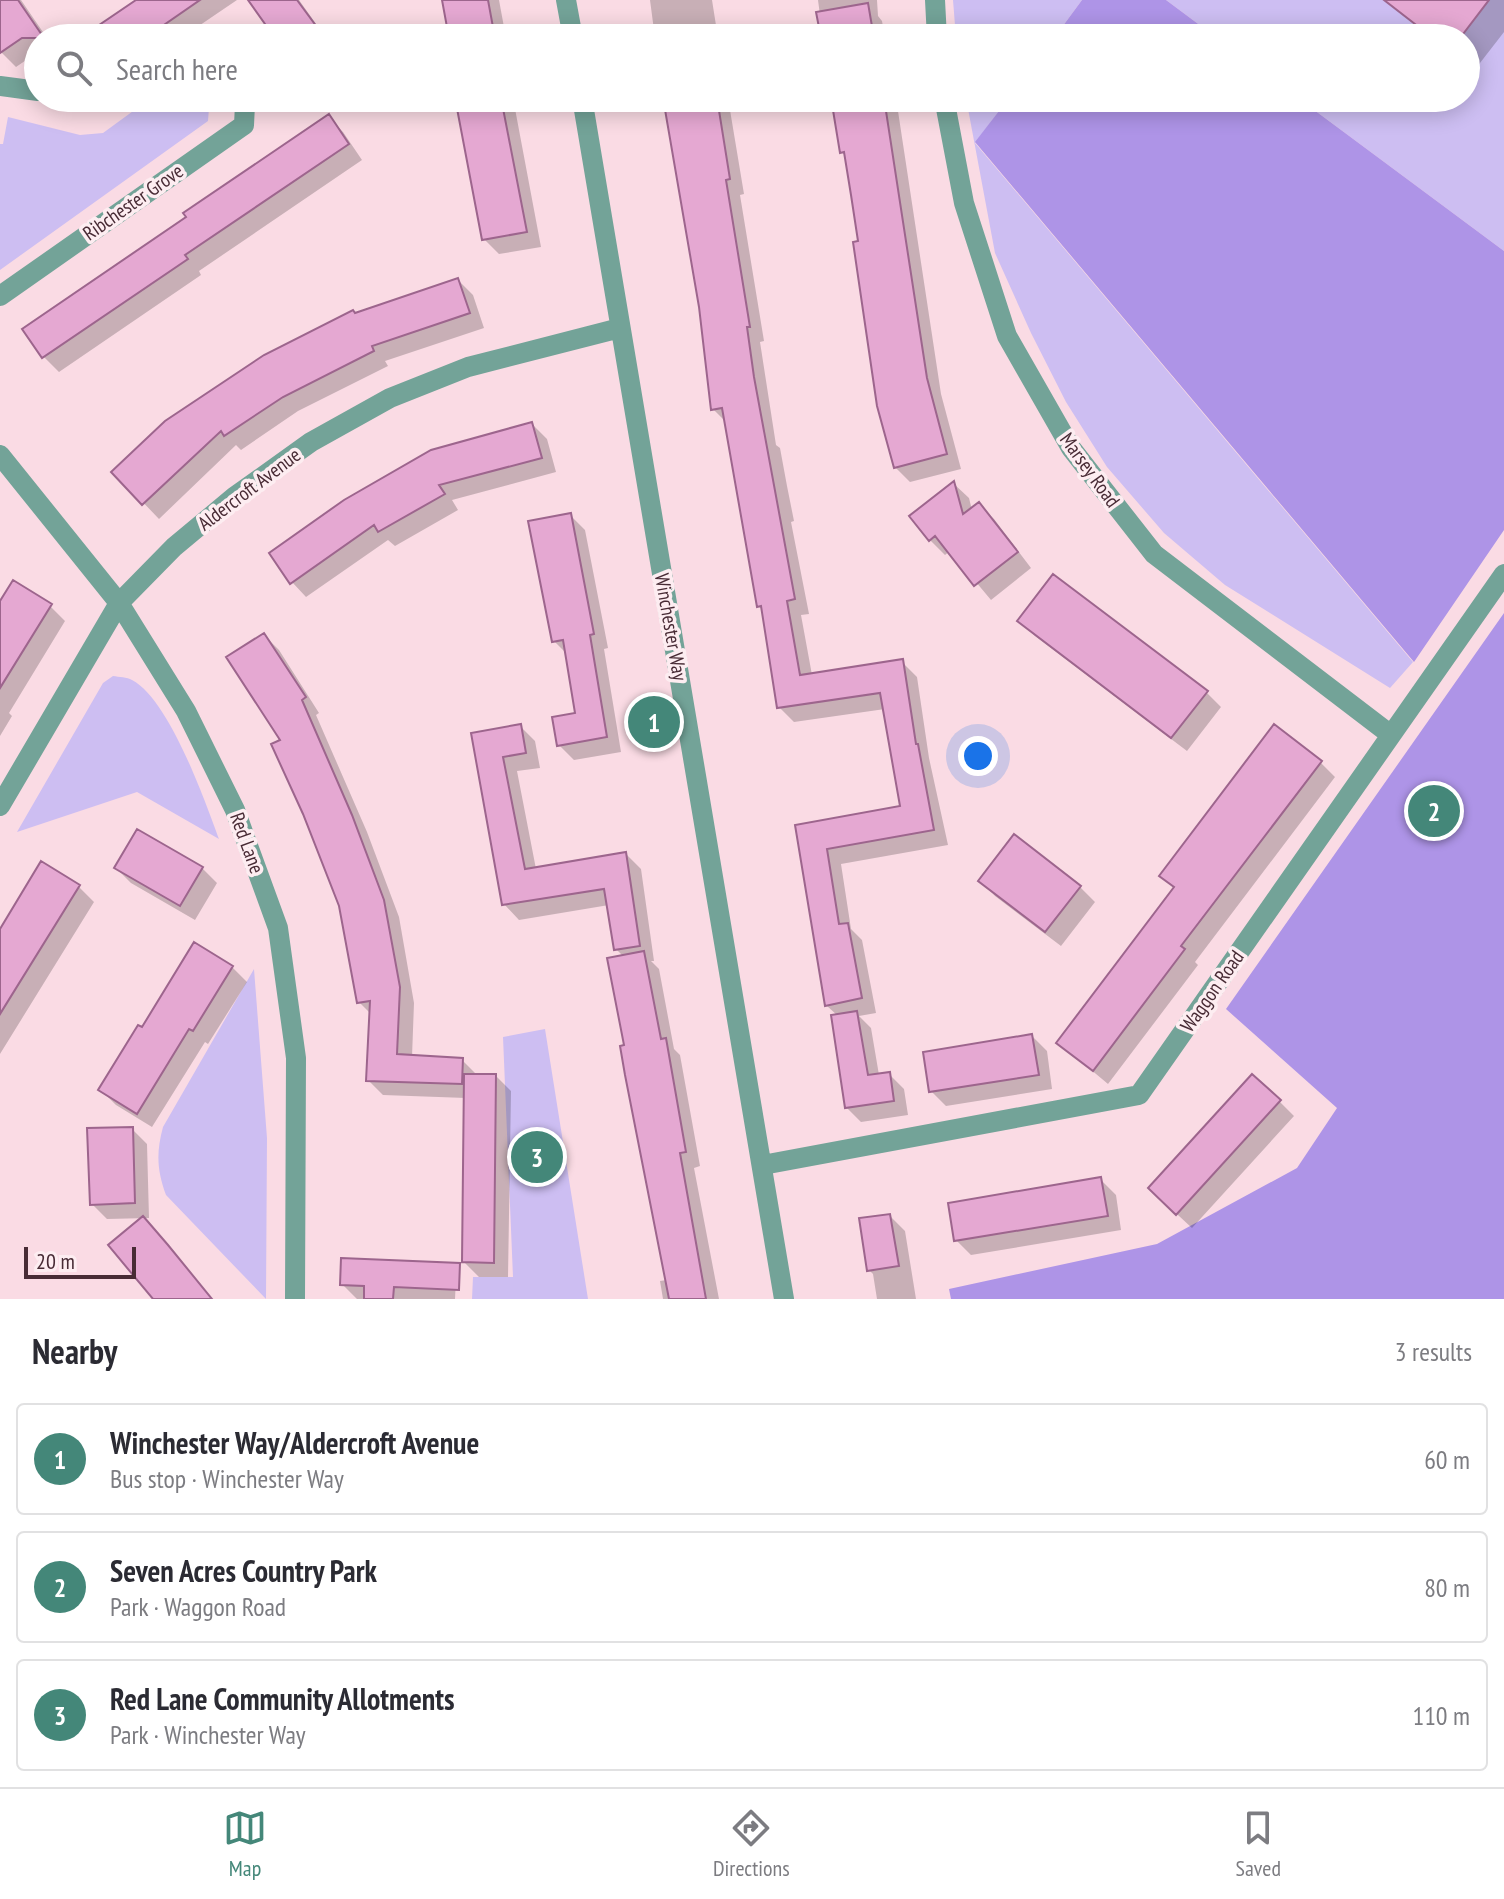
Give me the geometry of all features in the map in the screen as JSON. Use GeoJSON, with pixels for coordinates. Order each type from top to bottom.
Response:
{"type":"FeatureCollection","features":[{"type":"Feature","properties":{"kind":"street"},"geometry":{"type":"LineString","coordinates":[[566,0],[570,24]]}},
{"type":"Feature","properties":{"kind":"street"},"geometry":{"type":"LineString","coordinates":[[935,0],[936,24]]}},
{"type":"Feature","properties":{"kind":"street"},"geometry":{"type":"LineString","coordinates":[[0,86],[24,89]]}},
{"type":"Feature","properties":{"kind":"street","name":"Ribchester Grove"},"geometry":{"type":"LineString","coordinates":[[0,296],[244,125],[245,112]]}},
{"type":"Feature","properties":{"kind":"street","name":"Winchester Way"},"geometry":{"type":"LineString","coordinates":[[584,112],[784,1299]]}},
{"type":"Feature","properties":{"kind":"street","name":"Marsey Road"},"geometry":{"type":"LineString","coordinates":[[947,112],[964,203],[1007,336],[1071,448],[1154,554],[1391,735]]}},
{"type":"Feature","properties":{"kind":"street","name":"Aldercroft Avenue"},"geometry":{"type":"LineString","coordinates":[[0,806],[119,603],[174,547],[234,497],[311,442],[390,398],[468,367],[620,328]]}},
{"type":"Feature","properties":{"kind":"street","name":"Red Lane"},"geometry":{"type":"LineString","coordinates":[[0,455],[119,603],[186,711],[235,810],[278,928],[296,1058],[295,1299]]}},
{"type":"Feature","properties":{"kind":"street","name":"Waggon Road"},"geometry":{"type":"LineString","coordinates":[[763,1165],[1139,1095],[1504,574]]}},
{"type":"Feature","properties":{"kind":"shaded area"},"geometry":{"type":"Polygon","coordinates":[[[953,0],[1082,0],[1064,24],[955,24],[953,0]]]}},
{"type":"Feature","properties":{"kind":"shaded area"},"geometry":{"type":"Polygon","coordinates":[[[1082,0],[1166,0],[1198,24],[1064,24],[1082,0]]]}},
{"type":"Feature","properties":{"kind":"shaded area"},"geometry":{"type":"Polygon","coordinates":[[[1166,0],[1504,0],[1504,251],[1317,112],[1480,112],[1480,24],[1198,24],[1166,0]]]}},
{"type":"Feature","properties":{"kind":"shaded area"},"geometry":{"type":"Polygon","coordinates":[[[132,112],[209,112],[208,121],[0,270],[0,144],[3,144],[8,117],[80,135],[103,133],[132,112]]]}},
{"type":"Feature","properties":{"kind":"shaded area"},"geometry":{"type":"Polygon","coordinates":[[[969,112],[998,112],[975,143],[1413,662],[1390,688],[1225,585],[1164,533],[1107,467],[1066,402],[995,253],[969,112]]]}},
{"type":"Feature","properties":{"kind":"shaded area"},"geometry":{"type":"Polygon","coordinates":[[[998,112],[1317,112],[1504,251],[1504,530],[1414,662],[975,142],[998,112]]]}},
{"type":"Feature","properties":{"kind":"shaded area"},"geometry":{"type":"Polygon","coordinates":[[[1504,613],[1504,1299],[951,1299],[949,1289],[1157,1244],[1297,1168],[1337,1108],[1226,1009],[1504,613]]]}},
{"type":"Feature","properties":{"kind":"shaded area"},"geometry":{"type":"Polygon","coordinates":[[[113,676],[132,680],[146,691],[159,708],[184,752],[219,839],[137,792],[17,832],[103,683],[113,676]]]}},
{"type":"Feature","properties":{"kind":"shaded area"},"geometry":{"type":"Polygon","coordinates":[[[254,969],[267,1138],[266,1299],[166,1195],[158,1161],[163,1127],[254,969]]]}},
{"type":"Feature","properties":{"kind":"shaded area"},"geometry":{"type":"Polygon","coordinates":[[[545,1029],[588,1299],[472,1299],[473,1277],[513,1277],[503,1037],[545,1029]]]}},
{"type":"Feature","properties":{"kind":"building"},"geometry":{"type":"Polygon","coordinates":[[[0,0],[18,0],[34,24],[24,24],[24,38],[0,53],[0,0]]]}},
{"type":"Feature","properties":{"kind":"building"},"geometry":{"type":"Polygon","coordinates":[[[136,0],[200,0],[165,24],[101,24],[136,0]]]}},
{"type":"Feature","properties":{"kind":"building"},"geometry":{"type":"Polygon","coordinates":[[[248,0],[297,0],[315,24],[265,24],[248,0]]]}},
{"type":"Feature","properties":{"kind":"building"},"geometry":{"type":"Polygon","coordinates":[[[442,0],[488,0],[492,24],[446,24],[442,0]]]}},
{"type":"Feature","properties":{"kind":"building"},"geometry":{"type":"Polygon","coordinates":[[[1384,0],[1489,0],[1471,24],[1415,24],[1384,0]]]}},
{"type":"Feature","properties":{"kind":"building"},"geometry":{"type":"Polygon","coordinates":[[[868,3],[872,24],[818,24],[816,12],[868,3]]]}},
{"type":"Feature","properties":{"kind":"building"},"geometry":{"type":"Polygon","coordinates":[[[458,112],[504,112],[527,232],[482,240],[458,112]]]}},
{"type":"Feature","properties":{"kind":"building"},"geometry":{"type":"Polygon","coordinates":[[[665,112],[719,112],[730,179],[726,180],[750,327],[747,327],[754,377],[795,599],[787,601],[800,675],[903,659],[934,830],[827,849],[839,924],[848,923],[862,998],[825,1006],[795,825],[900,806],[880,693],[777,708],[761,606],[757,607],[722,408],[711,410],[699,307],[665,112]]]}},
{"type":"Feature","properties":{"kind":"building"},"geometry":{"type":"Polygon","coordinates":[[[833,112],[886,112],[927,378],[947,454],[894,468],[877,406],[853,242],[858,241],[844,152],[840,153],[833,112]]]}},
{"type":"Feature","properties":{"kind":"building"},"geometry":{"type":"Polygon","coordinates":[[[329,114],[349,144],[185,255],[188,259],[42,358],[22,329],[186,217],[183,213],[329,114]]]}},
{"type":"Feature","properties":{"kind":"building"},"geometry":{"type":"Polygon","coordinates":[[[458,278],[470,313],[372,346],[374,351],[283,397],[224,436],[221,431],[142,505],[111,472],[165,421],[264,355],[353,310],[355,313],[458,278]]]}},
{"type":"Feature","properties":{"kind":"building"},"geometry":{"type":"Polygon","coordinates":[[[532,422],[542,458],[439,485],[445,494],[378,532],[374,525],[290,584],[269,553],[344,500],[431,450],[532,422]]]}},
{"type":"Feature","properties":{"kind":"building"},"geometry":{"type":"Polygon","coordinates":[[[954,481],[963,514],[979,502],[1018,552],[974,586],[935,536],[929,541],[909,516],[954,481]]]}},
{"type":"Feature","properties":{"kind":"building"},"geometry":{"type":"Polygon","coordinates":[[[571,513],[594,634],[590,635],[607,737],[557,746],[552,717],[575,713],[563,640],[552,642],[528,521],[571,513]]]}},
{"type":"Feature","properties":{"kind":"building"},"geometry":{"type":"Polygon","coordinates":[[[1053,574],[1208,691],[1171,738],[1017,621],[1053,574]]]}},
{"type":"Feature","properties":{"kind":"building"},"geometry":{"type":"Polygon","coordinates":[[[13,580],[52,604],[0,688],[0,601],[13,580]]]}},
{"type":"Feature","properties":{"kind":"building"},"geometry":{"type":"Polygon","coordinates":[[[264,633],[306,697],[302,700],[352,815],[384,900],[400,987],[397,1054],[463,1058],[462,1084],[366,1081],[370,1001],[357,1003],[339,906],[303,814],[271,744],[280,740],[226,657],[264,633]]]}},
{"type":"Feature","properties":{"kind":"building"},"geometry":{"type":"Polygon","coordinates":[[[521,724],[526,753],[503,757],[525,869],[626,852],[640,946],[614,950],[604,889],[502,905],[471,733],[521,724]]]}},
{"type":"Feature","properties":{"kind":"building"},"geometry":{"type":"Polygon","coordinates":[[[1274,724],[1322,761],[1181,946],[1185,949],[1093,1071],[1056,1043],[1174,887],[1159,876],[1274,724]]]}},
{"type":"Feature","properties":{"kind":"building"},"geometry":{"type":"Polygon","coordinates":[[[137,829],[203,867],[180,906],[114,868],[137,829]]]}},
{"type":"Feature","properties":{"kind":"building"},"geometry":{"type":"Polygon","coordinates":[[[1014,834],[1081,886],[1045,932],[978,881],[1014,834]]]}},
{"type":"Feature","properties":{"kind":"building"},"geometry":{"type":"Polygon","coordinates":[[[41,861],[80,885],[0,1014],[0,929],[41,861]]]}},
{"type":"Feature","properties":{"kind":"building"},"geometry":{"type":"Polygon","coordinates":[[[194,942],[233,966],[193,1031],[189,1029],[137,1114],[98,1090],[138,1025],[142,1027],[194,942]]]}},
{"type":"Feature","properties":{"kind":"building"},"geometry":{"type":"Polygon","coordinates":[[[644,951],[661,1039],[666,1038],[686,1152],[680,1153],[706,1299],[669,1299],[625,1075],[620,1046],[624,1045],[607,958],[644,951]]]}},
{"type":"Feature","properties":{"kind":"building"},"geometry":{"type":"Polygon","coordinates":[[[857,1011],[868,1075],[890,1072],[894,1101],[845,1108],[831,1015],[857,1011]]]}},
{"type":"Feature","properties":{"kind":"building"},"geometry":{"type":"Polygon","coordinates":[[[1032,1034],[1039,1075],[929,1092],[923,1052],[1032,1034]]]}},
{"type":"Feature","properties":{"kind":"building"},"geometry":{"type":"Polygon","coordinates":[[[464,1074],[496,1074],[494,1263],[462,1262],[464,1074]]]}},
{"type":"Feature","properties":{"kind":"building"},"geometry":{"type":"Polygon","coordinates":[[[1252,1074],[1281,1100],[1176,1215],[1148,1188],[1252,1074]]]}},
{"type":"Feature","properties":{"kind":"building"},"geometry":{"type":"Polygon","coordinates":[[[133,1127],[135,1203],[90,1205],[87,1128],[133,1127]]]}},
{"type":"Feature","properties":{"kind":"building"},"geometry":{"type":"Polygon","coordinates":[[[1101,1177],[1108,1216],[954,1241],[948,1203],[1101,1177]]]}},
{"type":"Feature","properties":{"kind":"building"},"geometry":{"type":"Polygon","coordinates":[[[890,1214],[899,1266],[867,1271],[859,1218],[890,1214]]]}},
{"type":"Feature","properties":{"kind":"building"},"geometry":{"type":"Polygon","coordinates":[[[143,1216],[212,1299],[153,1299],[108,1245],[143,1216]]]}},
{"type":"Feature","properties":{"kind":"building"},"geometry":{"type":"Polygon","coordinates":[[[341,1258],[460,1263],[459,1290],[394,1287],[393,1299],[364,1299],[364,1286],[340,1285],[341,1258]]]}},
{"type":"Feature","properties":{"kind":"place","name":"Winchester Way/Aldercroft Avenue"},"geometry":{"type":"Point","coordinates":[654,722]}},
{"type":"Feature","properties":{"kind":"place","name":"Seven Acres Country Park"},"geometry":{"type":"Point","coordinates":[1434,811]}},
{"type":"Feature","properties":{"kind":"place","name":"Red Lane Community Allotments"},"geometry":{"type":"Point","coordinates":[537,1157]}}]}
